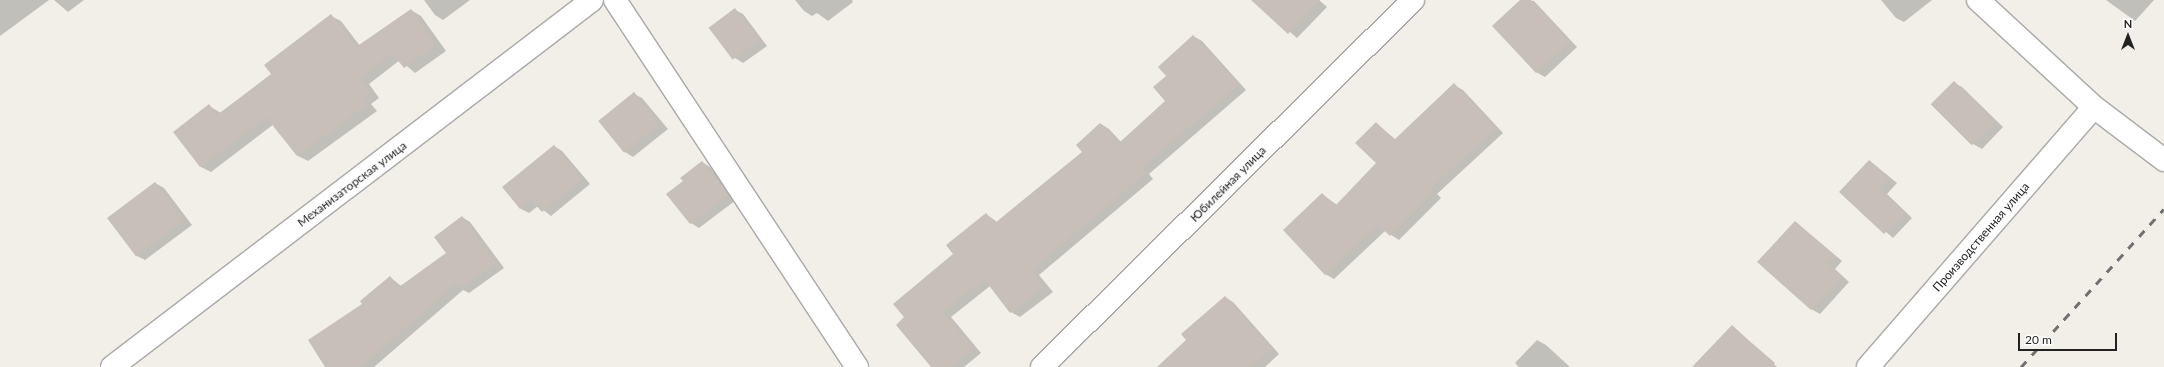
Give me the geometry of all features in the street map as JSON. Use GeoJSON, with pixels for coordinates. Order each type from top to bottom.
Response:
{"type":"FeatureCollection","features":[{"type":"Feature","properties":{"kind":"street","name":"Механизаторская улица"},"geometry":{"type":"LineString","coordinates":[[112,367],[592,0]]}},
{"type":"Feature","properties":{"kind":"street"},"geometry":{"type":"LineString","coordinates":[[615,0],[857,367]]}},
{"type":"Feature","properties":{"kind":"street","name":"Юбилейная улица"},"geometry":{"type":"LineString","coordinates":[[1042,367],[1414,0]]}},
{"type":"Feature","properties":{"kind":"street"},"geometry":{"type":"LineString","coordinates":[[1978,0],[2094,107],[2164,160]]}},
{"type":"Feature","properties":{"kind":"street","name":"Производственная улица"},"geometry":{"type":"LineString","coordinates":[[1868,367],[2094,107]]}},
{"type":"Feature","properties":{"kind":"building"},"geometry":{"type":"Polygon","coordinates":[[[1251,0],[1320,0],[1288,34],[1251,0]]]}},
{"type":"Feature","properties":{"kind":"building"},"geometry":{"type":"Polygon","coordinates":[[[1520,0],[1531,0],[1570,42],[1536,73],[1492,26],[1520,0]]]}},
{"type":"Feature","properties":{"kind":"building"},"geometry":{"type":"Polygon","coordinates":[[[735,8],[759,40],[733,60],[709,28],[735,8]]]}},
{"type":"Feature","properties":{"kind":"building"},"geometry":{"type":"Polygon","coordinates":[[[411,9],[436,45],[404,68],[392,53],[360,78],[370,92],[362,98],[367,105],[297,156],[266,117],[200,167],[173,132],[209,104],[217,115],[271,74],[264,65],[331,14],[356,47],[411,9]]]}},
{"type":"Feature","properties":{"kind":"building"},"geometry":{"type":"Polygon","coordinates":[[[1193,35],[1239,85],[1141,168],[1146,173],[1032,270],[1045,287],[1010,313],[984,279],[943,312],[973,348],[951,367],[931,367],[896,325],[904,317],[893,304],[953,254],[946,245],[986,213],[995,223],[1082,152],[1076,145],[1100,123],[1119,143],[1165,101],[1153,87],[1166,76],[1158,67],[1193,35]]]}},
{"type":"Feature","properties":{"kind":"building"},"geometry":{"type":"Polygon","coordinates":[[[1954,81],[1995,122],[1972,145],[1931,104],[1954,81]]]}},
{"type":"Feature","properties":{"kind":"building"},"geometry":{"type":"Polygon","coordinates":[[[1454,83],[1495,128],[1430,189],[1433,192],[1390,236],[1378,225],[1325,275],[1283,230],[1322,193],[1335,206],[1376,163],[1355,143],[1376,122],[1394,140],[1454,83]]]}},
{"type":"Feature","properties":{"kind":"building"},"geometry":{"type":"Polygon","coordinates":[[[634,92],[660,124],[624,153],[598,121],[634,92]]]}},
{"type":"Feature","properties":{"kind":"building"},"geometry":{"type":"Polygon","coordinates":[[[554,145],[582,179],[542,212],[531,200],[520,209],[502,187],[554,145]]]}},
{"type":"Feature","properties":{"kind":"building"},"geometry":{"type":"Polygon","coordinates":[[[1869,160],[1889,178],[1879,189],[1905,213],[1884,234],[1839,192],[1869,160]]]}},
{"type":"Feature","properties":{"kind":"building"},"geometry":{"type":"Polygon","coordinates":[[[702,161],[728,195],[690,224],[666,194],[683,181],[680,178],[702,161]]]}},
{"type":"Feature","properties":{"kind":"building"},"geometry":{"type":"Polygon","coordinates":[[[155,182],[184,220],[136,256],[107,218],[155,182]]]}},
{"type":"Feature","properties":{"kind":"building"},"geometry":{"type":"Polygon","coordinates":[[[462,216],[496,263],[460,289],[456,284],[360,367],[325,367],[308,340],[362,304],[360,301],[390,276],[399,287],[446,253],[434,237],[462,216]]]}},
{"type":"Feature","properties":{"kind":"building"},"geometry":{"type":"Polygon","coordinates":[[[1795,221],[1834,256],[1827,263],[1842,277],[1811,310],[1757,262],[1795,221]]]}},
{"type":"Feature","properties":{"kind":"building"},"geometry":{"type":"Polygon","coordinates":[[[1225,296],[1272,349],[1251,367],[1157,367],[1186,340],[1181,334],[1225,296]]]}},
{"type":"Feature","properties":{"kind":"building"},"geometry":{"type":"Polygon","coordinates":[[[1732,325],[1777,367],[1692,367],[1732,325]]]}},
{"type":"Feature","properties":{"kind":"railway"},"geometry":{"type":"LineString","coordinates":[[2021,367],[2164,209]]}}]}
